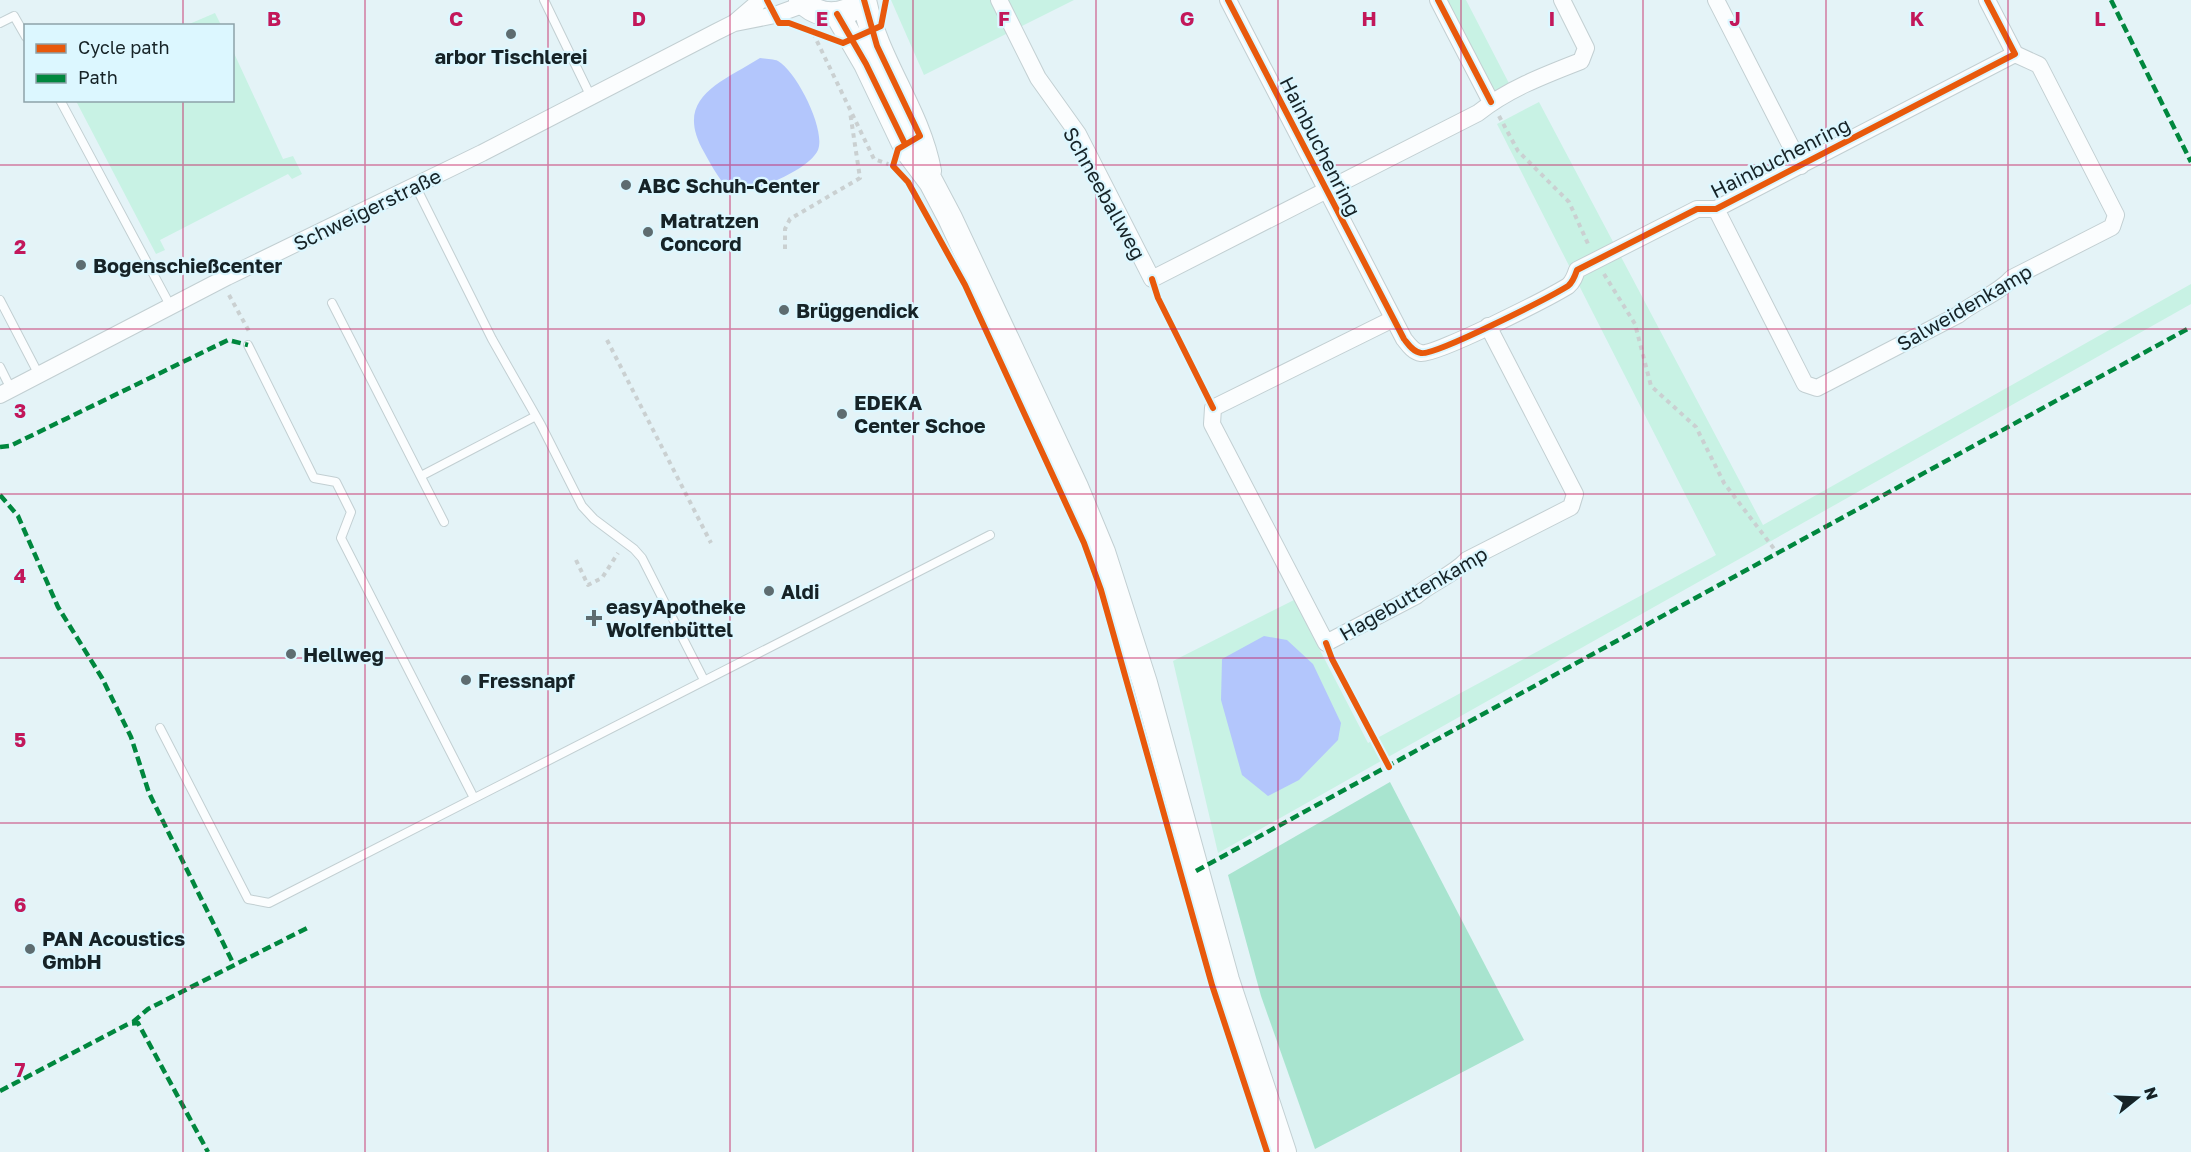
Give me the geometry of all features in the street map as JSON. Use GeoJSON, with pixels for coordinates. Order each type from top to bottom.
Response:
{"type":"FeatureCollection","features":[{"type":"Feature","properties":{"kind":"main road"},"geometry":{"type":"LineString","coordinates":[[803,2],[820,13],[837,14],[852,9],[863,0],[877,46],[926,152],[931,182]]}},
{"type":"Feature","properties":{"kind":"main road"},"geometry":{"type":"LineString","coordinates":[[837,14],[866,64],[904,144],[931,182],[981,280],[1076,487],[1122,608],[1227,980],[1284,1152]]}},
{"type":"Feature","properties":{"kind":"street","name":"Schweigerstraße"},"geometry":{"type":"LineString","coordinates":[[5,392],[734,23],[761,0]]}},
{"type":"Feature","properties":{"kind":"street","name":"Schneeballweg"},"geometry":{"type":"LineString","coordinates":[[999,0],[1038,78],[1078,134],[1152,279],[1325,191]]}},
{"type":"Feature","properties":{"kind":"street","name":"Hainbuchenring"},"geometry":{"type":"LineString","coordinates":[[1228,0],[1393,319],[1404,339],[1413,349],[1421,353],[1436,352],[1488,326],[1570,284],[1577,270],[1697,209],[1716,210],[2015,54]]}},
{"type":"Feature","properties":{"kind":"street"},"geometry":{"type":"LineString","coordinates":[[1438,0],[1491,102]]}},
{"type":"Feature","properties":{"kind":"street"},"geometry":{"type":"LineString","coordinates":[[1325,191],[1478,113],[1491,102],[1537,78],[1581,61],[1586,48],[1562,0]]}},
{"type":"Feature","properties":{"kind":"street"},"geometry":{"type":"LineString","coordinates":[[1716,0],[1801,166]]}},
{"type":"Feature","properties":{"kind":"street"},"geometry":{"type":"LineString","coordinates":[[1987,0],[2015,54]]}},
{"type":"Feature","properties":{"kind":"street","name":"Schweigerstraße"},"geometry":{"type":"LineString","coordinates":[[734,23],[775,15],[803,2]]}},
{"type":"Feature","properties":{"kind":"street","name":"Salweidenkamp"},"geometry":{"type":"LineString","coordinates":[[1716,210],[1805,384],[1817,388],[1948,320],[1975,301],[2004,287],[2012,278],[2112,227],[2116,215],[2039,65],[2015,54]]}},
{"type":"Feature","properties":{"kind":"street","name":"Hagebuttenkamp"},"geometry":{"type":"LineString","coordinates":[[1393,319],[1213,408],[1212,424],[1326,643],[1416,596],[1428,585],[1457,570],[1467,560],[1571,507],[1575,494],[1488,326]]}},
{"type":"Feature","properties":{"kind":"lane"},"geometry":{"type":"LineString","coordinates":[[544,0],[591,97]]}},
{"type":"Feature","properties":{"kind":"lane"},"geometry":{"type":"LineString","coordinates":[[0,23],[14,16],[24,34]]}},
{"type":"Feature","properties":{"kind":"lane"},"geometry":{"type":"LineString","coordinates":[[61,102],[171,307]]}},
{"type":"Feature","properties":{"kind":"lane"},"geometry":{"type":"LineString","coordinates":[[415,185],[492,339],[582,506],[594,519],[634,549],[642,558],[704,680]]}},
{"type":"Feature","properties":{"kind":"lane"},"geometry":{"type":"LineString","coordinates":[[0,300],[39,375]]}},
{"type":"Feature","properties":{"kind":"lane"},"geometry":{"type":"LineString","coordinates":[[332,303],[444,522]]}},
{"type":"Feature","properties":{"kind":"lane"},"geometry":{"type":"LineString","coordinates":[[248,345],[314,478],[336,482],[351,512],[341,538],[474,798]]}},
{"type":"Feature","properties":{"kind":"lane"},"geometry":{"type":"LineString","coordinates":[[0,367],[5,392]]}},
{"type":"Feature","properties":{"kind":"lane"},"geometry":{"type":"LineString","coordinates":[[420,476],[536,417]]}},
{"type":"Feature","properties":{"kind":"lane"},"geometry":{"type":"LineString","coordinates":[[160,728],[248,899],[269,903],[990,535]]}},
{"type":"Feature","properties":{"kind":"path"},"geometry":{"type":"LineString","coordinates":[[813,33],[874,159],[892,166],[898,149],[904,144]]}},
{"type":"Feature","properties":{"kind":"path"},"geometry":{"type":"LineString","coordinates":[[1491,102],[1518,151],[1569,202],[1596,261],[1635,324],[1651,386],[1656,393],[1696,427],[1724,483],[1778,554]]}},
{"type":"Feature","properties":{"kind":"path"},"geometry":{"type":"LineString","coordinates":[[785,249],[785,229],[790,219],[860,178],[850,112]]}},
{"type":"Feature","properties":{"kind":"path"},"geometry":{"type":"LineString","coordinates":[[234,304],[243,320]]}},
{"type":"Feature","properties":{"kind":"path"},"geometry":{"type":"LineString","coordinates":[[607,340],[711,543]]}},
{"type":"Feature","properties":{"kind":"path"},"geometry":{"type":"LineString","coordinates":[[576,560],[588,585],[607,572],[620,550]]}},
{"type":"Feature","properties":{"kind":"green space"},"geometry":{"type":"Polygon","coordinates":[[[891,0],[1074,0],[924,75],[891,0]]]}},
{"type":"Feature","properties":{"kind":"green space"},"geometry":{"type":"Polygon","coordinates":[[[1443,0],[1466,0],[1514,93],[1495,104],[1443,0]]]}},
{"type":"Feature","properties":{"kind":"green space"},"geometry":{"type":"Polygon","coordinates":[[[215,13],[220,24],[189,24],[215,13]]]}},
{"type":"Feature","properties":{"kind":"green space"},"geometry":{"type":"Polygon","coordinates":[[[234,53],[283,159],[293,156],[302,174],[292,179],[288,174],[160,240],[165,250],[156,254],[77,102],[234,102],[234,53]]]}},
{"type":"Feature","properties":{"kind":"green space"},"geometry":{"type":"Polygon","coordinates":[[[1539,102],[1763,525],[2191,284],[2191,304],[1218,853],[1173,661],[1294,600],[1368,743],[1716,555],[1497,124],[1539,102]]]}},
{"type":"Feature","properties":{"kind":"green space"},"geometry":{"type":"Polygon","coordinates":[[[1390,782],[1524,1040],[1315,1149],[1261,996],[1228,875],[1390,782]]]}},
{"type":"Feature","properties":{"kind":"water"},"geometry":{"type":"Polygon","coordinates":[[[760,58],[778,61],[786,67],[801,89],[818,129],[818,150],[804,165],[780,179],[734,194],[721,180],[704,152],[696,133],[694,118],[705,94],[760,58]]]}},
{"type":"Feature","properties":{"kind":"water"},"geometry":{"type":"Polygon","coordinates":[[[1264,636],[1287,640],[1313,664],[1341,723],[1338,740],[1299,780],[1268,796],[1242,775],[1221,700],[1222,659],[1264,636]]]}},
{"type":"Feature","properties":{"kind":"marked path"},"geometry":{"type":"LineString","coordinates":[[2111,0],[2191,162]]}},
{"type":"Feature","properties":{"kind":"marked path"},"geometry":{"type":"LineString","coordinates":[[1196,871],[2191,327]]}},
{"type":"Feature","properties":{"kind":"marked path"},"geometry":{"type":"LineString","coordinates":[[0,447],[10,446],[228,340],[248,345]]}},
{"type":"Feature","properties":{"kind":"marked path"},"geometry":{"type":"LineString","coordinates":[[0,495],[18,516],[58,607],[102,678],[131,737],[149,793],[233,963]]}},
{"type":"Feature","properties":{"kind":"marked path"},"geometry":{"type":"LineString","coordinates":[[133,1022],[148,1009],[309,927]]}},
{"type":"Feature","properties":{"kind":"marked path"},"geometry":{"type":"LineString","coordinates":[[0,1091],[128,1024],[138,1023],[208,1152]]}},
{"type":"Feature","properties":{"kind":"cycle path"},"geometry":{"type":"LineString","coordinates":[[767,0],[779,23],[789,23],[843,43],[881,26],[886,0]]}},
{"type":"Feature","properties":{"kind":"cycle path"},"geometry":{"type":"LineString","coordinates":[[864,0],[877,46],[920,136],[898,149],[893,166],[908,182],[965,285],[1084,543],[1101,590],[1212,985],[1267,1152]]}},
{"type":"Feature","properties":{"kind":"cycle path"},"geometry":{"type":"LineString","coordinates":[[1228,0],[1404,339],[1413,349],[1421,353],[1469,336],[1517,313],[1568,286],[1573,281],[1577,270],[1697,209],[1716,209],[2015,54],[1987,0]]}},
{"type":"Feature","properties":{"kind":"cycle path"},"geometry":{"type":"LineString","coordinates":[[1438,0],[1491,102]]}},
{"type":"Feature","properties":{"kind":"cycle path"},"geometry":{"type":"LineString","coordinates":[[837,14],[866,64],[905,144]]}},
{"type":"Feature","properties":{"kind":"cycle path"},"geometry":{"type":"LineString","coordinates":[[1152,279],[1158,298],[1213,408]]}},
{"type":"Feature","properties":{"kind":"cycle path"},"geometry":{"type":"LineString","coordinates":[[1326,643],[1332,659],[1389,767]]}},
{"type":"Feature","properties":{"kind":"place","name":"arbor Tischlerei"},"geometry":{"type":"Point","coordinates":[511,34]}},
{"type":"Feature","properties":{"kind":"place","name":"ABC Schuh-Center"},"geometry":{"type":"Point","coordinates":[626,185]}},
{"type":"Feature","properties":{"kind":"place","name":"Matratzen Concord"},"geometry":{"type":"Point","coordinates":[648,232]}},
{"type":"Feature","properties":{"kind":"place","name":"Bogenschießcenter"},"geometry":{"type":"Point","coordinates":[81,265]}},
{"type":"Feature","properties":{"kind":"place","name":"Brüggendick"},"geometry":{"type":"Point","coordinates":[784,310]}},
{"type":"Feature","properties":{"kind":"place","name":"EDEKA Center Schoe"},"geometry":{"type":"Point","coordinates":[842,414]}},
{"type":"Feature","properties":{"kind":"place","name":"Aldi"},"geometry":{"type":"Point","coordinates":[769,591]}},
{"type":"Feature","properties":{"kind":"place","name":"easyApotheke Wolfenbüttel"},"geometry":{"type":"Point","coordinates":[594,618]}},
{"type":"Feature","properties":{"kind":"place","name":"Hellweg"},"geometry":{"type":"Point","coordinates":[291,654]}},
{"type":"Feature","properties":{"kind":"place","name":"Fressnapf"},"geometry":{"type":"Point","coordinates":[466,680]}},
{"type":"Feature","properties":{"kind":"place","name":"PAN Acoustics GmbH"},"geometry":{"type":"Point","coordinates":[30,949]}}]}
